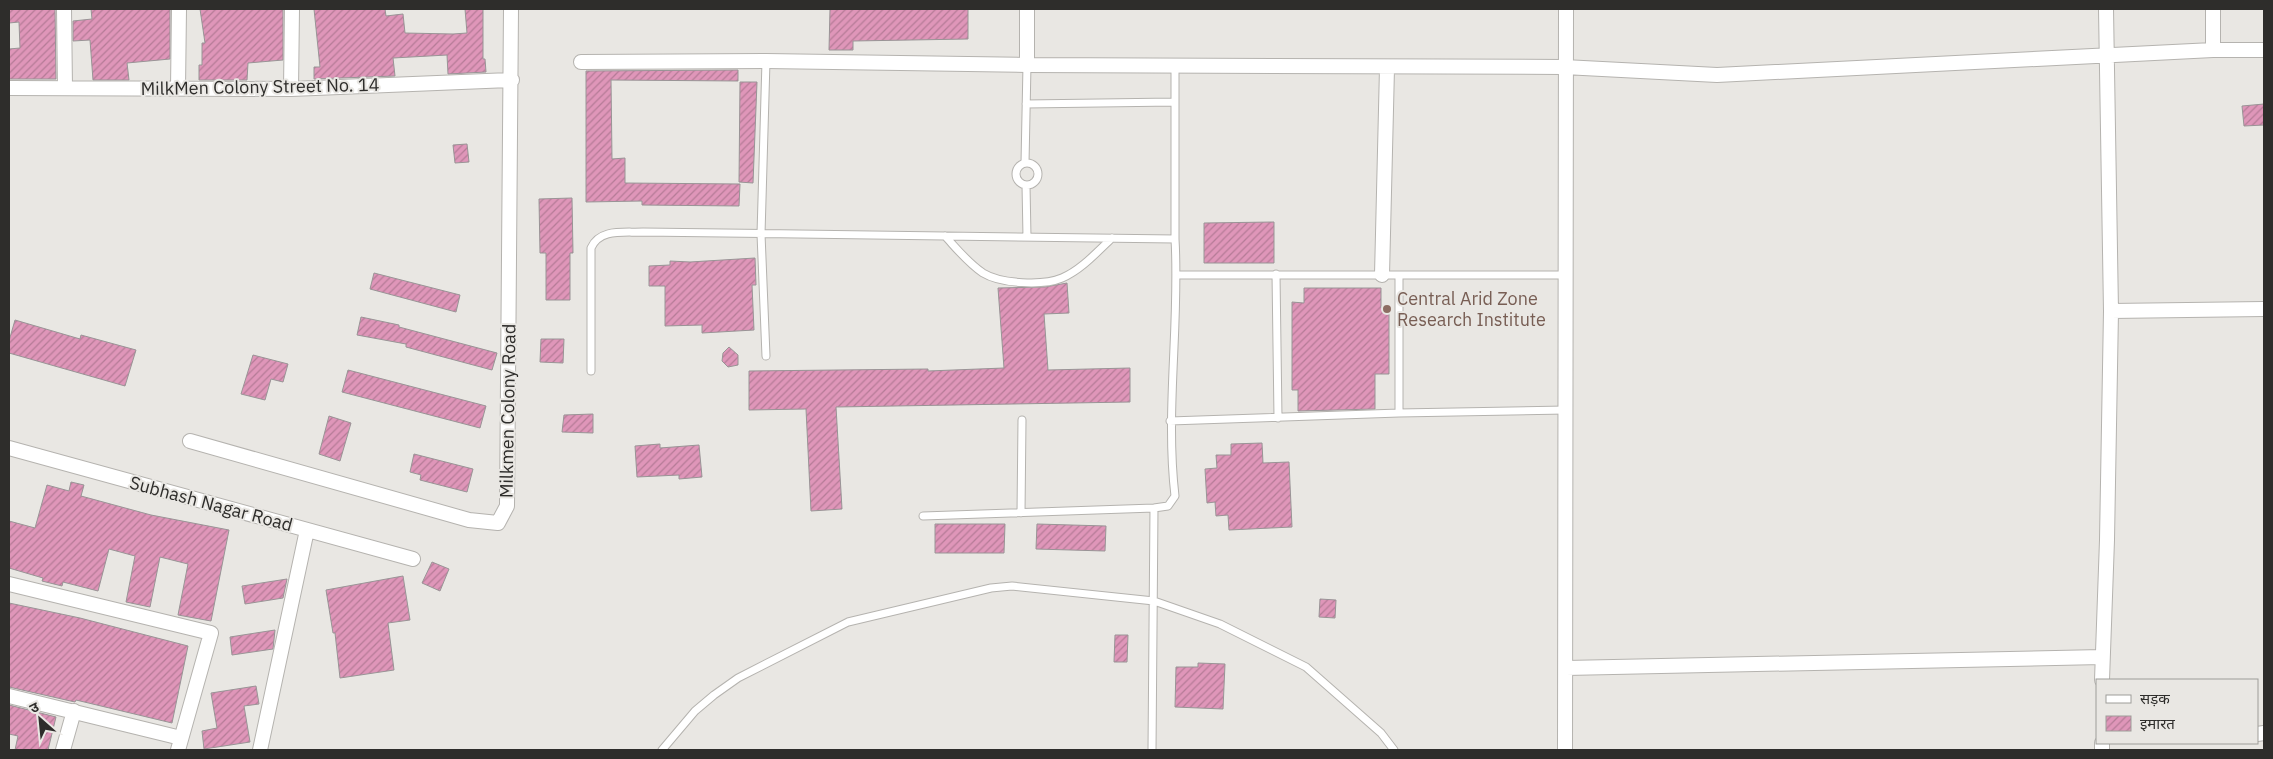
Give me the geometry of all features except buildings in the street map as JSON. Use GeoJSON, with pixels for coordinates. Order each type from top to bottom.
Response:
{"type":"FeatureCollection","features":[{"type":"Feature","properties":{"kind":"street"},"geometry":{"type":"LineString","coordinates":[[64,9],[65,88]]}},
{"type":"Feature","properties":{"kind":"street"},"geometry":{"type":"LineString","coordinates":[[178,88],[179,9]]}},
{"type":"Feature","properties":{"kind":"street"},"geometry":{"type":"LineString","coordinates":[[291,88],[292,9]]}},
{"type":"Feature","properties":{"kind":"street","name":"Milkmen Colony Road"},"geometry":{"type":"LineString","coordinates":[[190,441],[469,520],[498,523],[507,506],[512,80],[511,9]]}},
{"type":"Feature","properties":{"kind":"street"},"geometry":{"type":"LineString","coordinates":[[1027,66],[1028,9]]}},
{"type":"Feature","properties":{"kind":"street"},"geometry":{"type":"LineString","coordinates":[[1566,9],[1564,67],[1566,750]]}},
{"type":"Feature","properties":{"kind":"street"},"geometry":{"type":"LineString","coordinates":[[2102,679],[2107,540],[2111,311],[2106,9]]}},
{"type":"Feature","properties":{"kind":"street"},"geometry":{"type":"LineString","coordinates":[[2213,9],[2213,50]]}},
{"type":"Feature","properties":{"kind":"street"},"geometry":{"type":"LineString","coordinates":[[581,62],[766,61],[1027,66],[1176,64],[1387,68],[1564,67],[1717,74],[2213,50],[2264,50]]}},
{"type":"Feature","properties":{"kind":"street"},"geometry":{"type":"LineString","coordinates":[[1382,275],[1387,68]]}},
{"type":"Feature","properties":{"kind":"street","name":"MilkMen Colony Street No. 14"},"geometry":{"type":"LineString","coordinates":[[9,88],[291,88],[512,80]]}},
{"type":"Feature","properties":{"kind":"street"},"geometry":{"type":"LineString","coordinates":[[2111,311],[2264,309]]}},
{"type":"Feature","properties":{"kind":"street","name":"Subhash Nagar Road"},"geometry":{"type":"LineString","coordinates":[[9,448],[413,559]]}},
{"type":"Feature","properties":{"kind":"street"},"geometry":{"type":"LineString","coordinates":[[260,750],[307,530]]}},
{"type":"Feature","properties":{"kind":"street"},"geometry":{"type":"LineString","coordinates":[[9,584],[211,634],[180,744],[74,711],[9,696]]}},
{"type":"Feature","properties":{"kind":"street"},"geometry":{"type":"LineString","coordinates":[[1566,668],[2102,657]]}},
{"type":"Feature","properties":{"kind":"street"},"geometry":{"type":"LineString","coordinates":[[63,750],[74,711]]}},
{"type":"Feature","properties":{"kind":"lane"},"geometry":{"type":"LineString","coordinates":[[766,61],[761,234],[766,356]]}},
{"type":"Feature","properties":{"kind":"lane"},"geometry":{"type":"LineString","coordinates":[[923,516],[1154,508],[1168,506],[1175,496],[1170,421],[1177,275],[1174,102],[1176,64]]}},
{"type":"Feature","properties":{"kind":"lane"},"geometry":{"type":"LineString","coordinates":[[1025,163],[1027,66]]}},
{"type":"Feature","properties":{"kind":"lane"},"geometry":{"type":"LineString","coordinates":[[1026,104],[1174,102]]}},
{"type":"Feature","properties":{"kind":"lane"},"geometry":{"type":"LineString","coordinates":[[1025,163],[1034,165],[1038,173],[1035,182],[1026,185],[1017,180],[1016,173],[1019,166],[1025,163]]}},
{"type":"Feature","properties":{"kind":"lane"},"geometry":{"type":"LineString","coordinates":[[1026,185],[1027,237]]}},
{"type":"Feature","properties":{"kind":"lane"},"geometry":{"type":"LineString","coordinates":[[591,370],[591,248],[595,239],[604,234],[1175,239]]}},
{"type":"Feature","properties":{"kind":"lane"},"geometry":{"type":"LineString","coordinates":[[945,236],[969,263],[985,274],[1016,282],[1033,283],[1051,282],[1063,278],[1083,265],[1112,238]]}},
{"type":"Feature","properties":{"kind":"lane"},"geometry":{"type":"LineString","coordinates":[[1276,274],[1278,418]]}},
{"type":"Feature","properties":{"kind":"lane"},"geometry":{"type":"LineString","coordinates":[[1177,275],[1565,275]]}},
{"type":"Feature","properties":{"kind":"lane"},"geometry":{"type":"LineString","coordinates":[[1399,275],[1399,413]]}},
{"type":"Feature","properties":{"kind":"lane"},"geometry":{"type":"LineString","coordinates":[[1170,421],[1399,413],[1566,410]]}},
{"type":"Feature","properties":{"kind":"lane"},"geometry":{"type":"LineString","coordinates":[[1021,513],[1022,420]]}},
{"type":"Feature","properties":{"kind":"lane"},"geometry":{"type":"LineString","coordinates":[[1152,750],[1154,508]]}},
{"type":"Feature","properties":{"kind":"lane"},"geometry":{"type":"LineString","coordinates":[[662,750],[695,711],[738,678],[848,622],[990,588],[1012,586],[1154,601],[1220,624],[1306,667],[1381,733],[1394,750]]}},
{"type":"Feature","properties":{"kind":"place","name":"Central Arid Zone Research Institute"},"geometry":{"type":"Point","coordinates":[1387,309]}}]}
